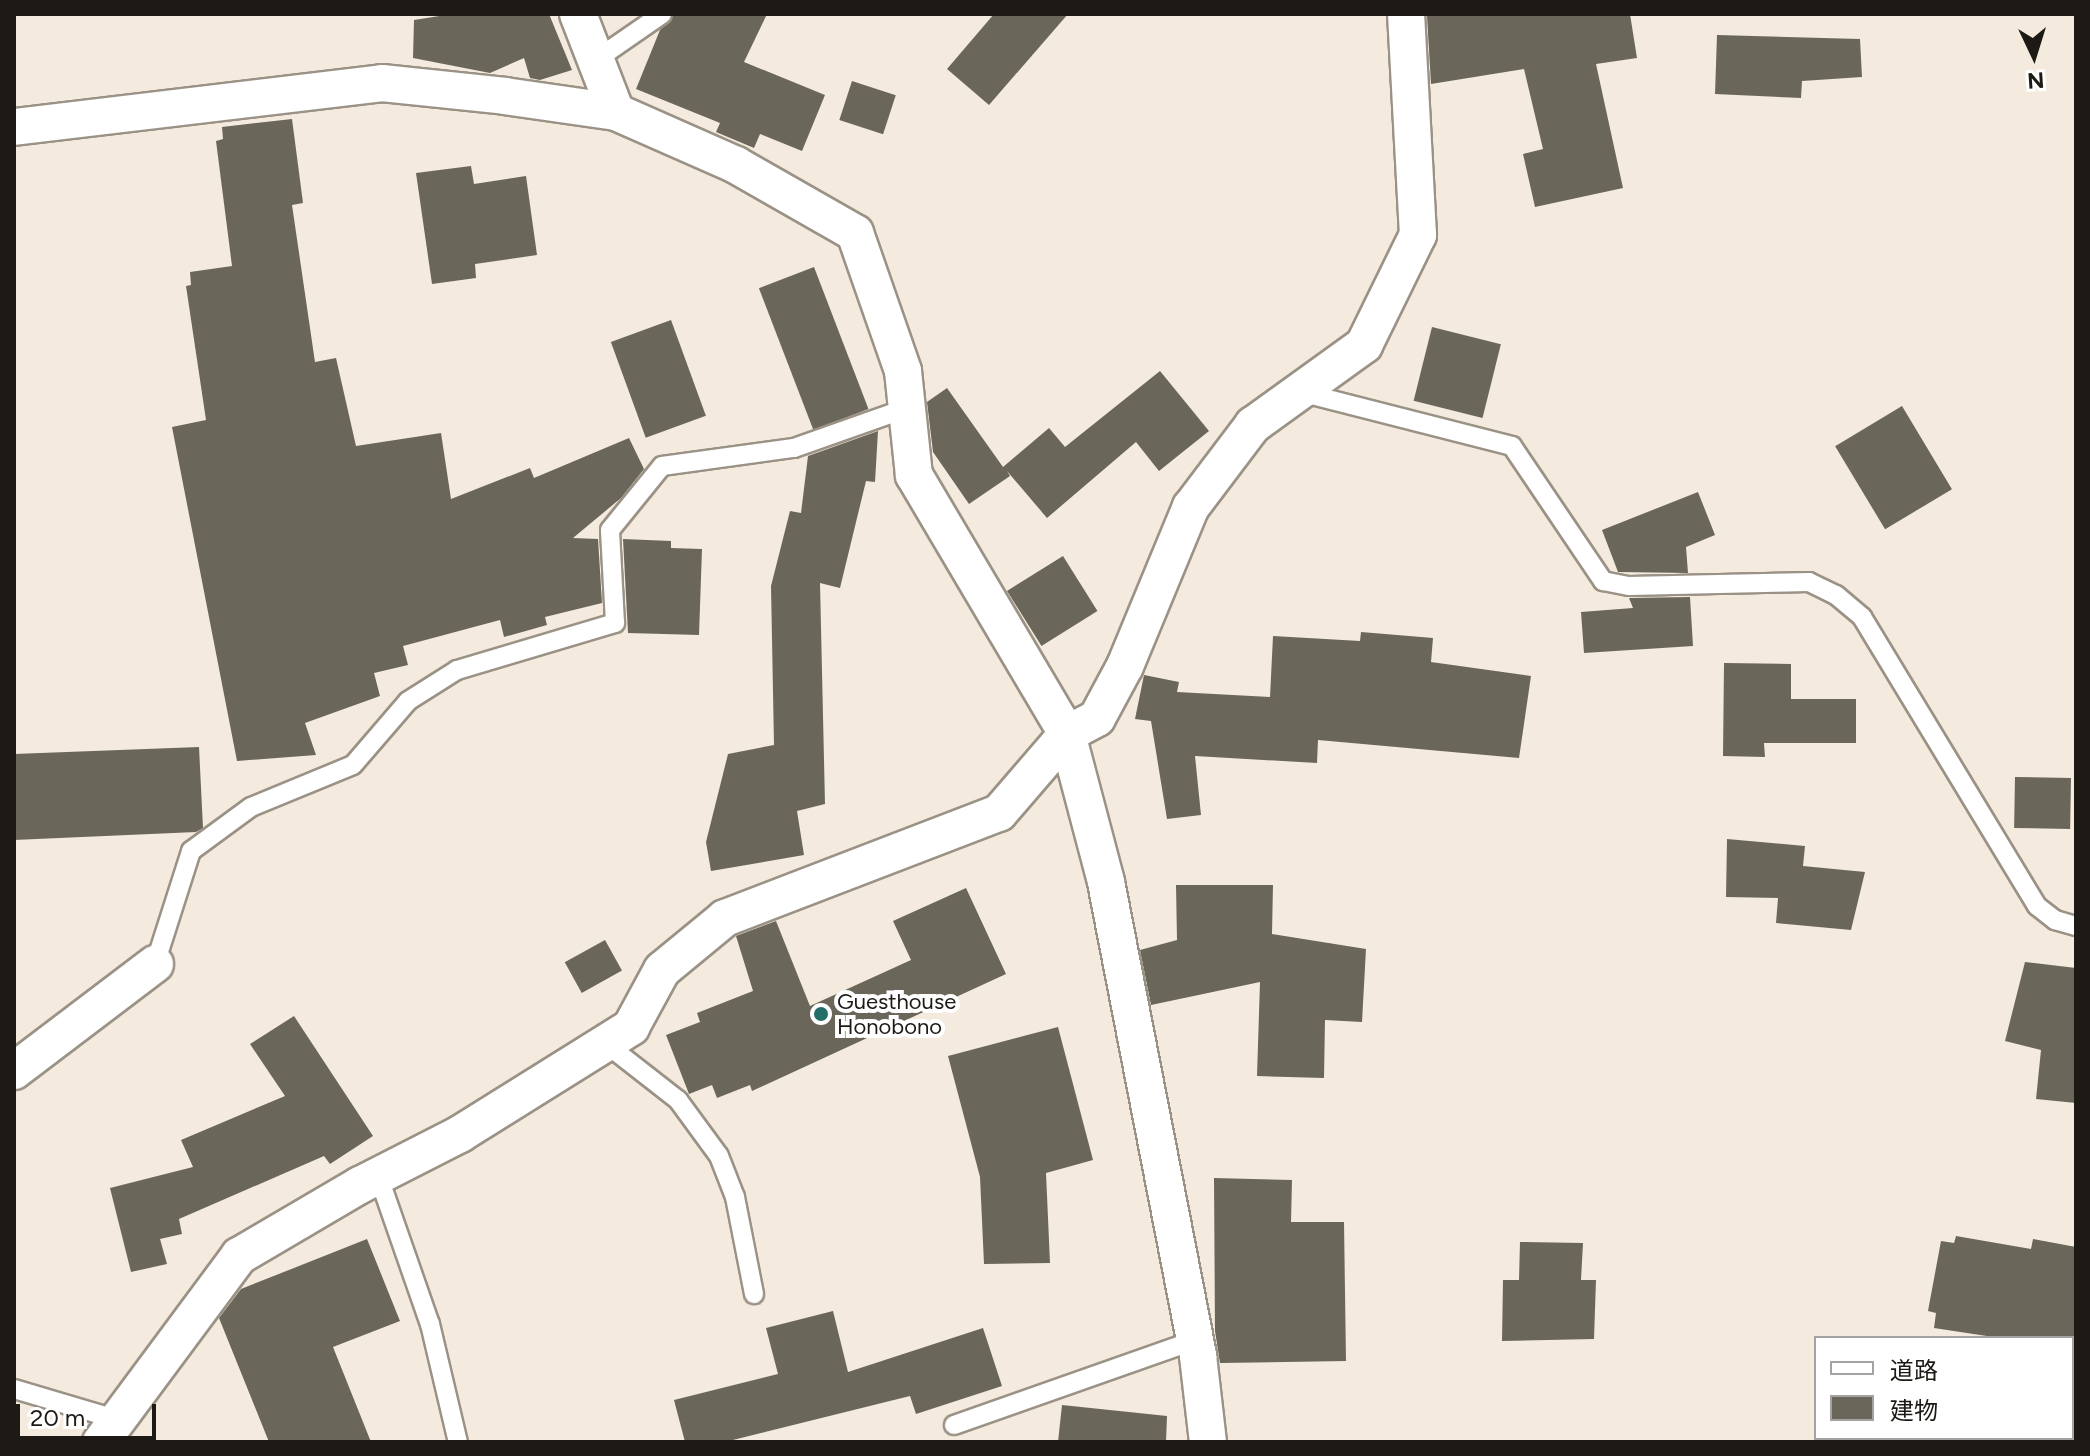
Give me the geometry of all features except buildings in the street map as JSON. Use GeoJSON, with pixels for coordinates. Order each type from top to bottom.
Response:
{"type":"FeatureCollection","features":[{"type":"Feature","properties":{"kind":"street"},"geometry":{"type":"LineString","coordinates":[[578,14],[616,112]]}},
{"type":"Feature","properties":{"kind":"street"},"geometry":{"type":"LineString","coordinates":[[108,1430],[239,1256],[378,1175],[460,1134],[631,1027],[662,970],[725,918],[999,813],[1067,734],[1097,718],[1125,666],[1191,507],[1253,425],[1364,345],[1418,235],[1406,14]]}},
{"type":"Feature","properties":{"kind":"street"},"geometry":{"type":"LineString","coordinates":[[14,127],[382,83],[616,112],[736,165],[855,233],[903,371],[914,475],[1067,734],[1106,882],[1195,1340],[1208,1442]]}},
{"type":"Feature","properties":{"kind":"street"},"geometry":{"type":"LineString","coordinates":[[14,1071],[155,964]]}},
{"type":"Feature","properties":{"kind":"lane"},"geometry":{"type":"LineString","coordinates":[[597,59],[662,14]]}},
{"type":"Feature","properties":{"kind":"lane"},"geometry":{"type":"LineString","coordinates":[[1300,392],[1512,446],[1603,581],[1629,586],[1809,582],[1836,595],[1862,617],[2037,906],[2055,920],[2076,926]]}},
{"type":"Feature","properties":{"kind":"lane"},"geometry":{"type":"LineString","coordinates":[[155,964],[191,851],[251,807],[353,765],[408,701],[457,670],[615,623],[610,530],[662,466],[794,448],[907,408]]}},
{"type":"Feature","properties":{"kind":"lane"},"geometry":{"type":"LineString","coordinates":[[605,1043],[678,1100],[719,1156],[735,1197],[754,1294]]}},
{"type":"Feature","properties":{"kind":"lane"},"geometry":{"type":"LineString","coordinates":[[378,1175],[430,1324],[458,1442]]}},
{"type":"Feature","properties":{"kind":"lane"},"geometry":{"type":"LineString","coordinates":[[954,1425],[1195,1340]]}},
{"type":"Feature","properties":{"kind":"lane"},"geometry":{"type":"LineString","coordinates":[[14,1389],[108,1430]]}},
{"type":"Feature","properties":{"kind":"place","name":"Guesthouse Honobono"},"geometry":{"type":"Point","coordinates":[821,1014]}}]}
